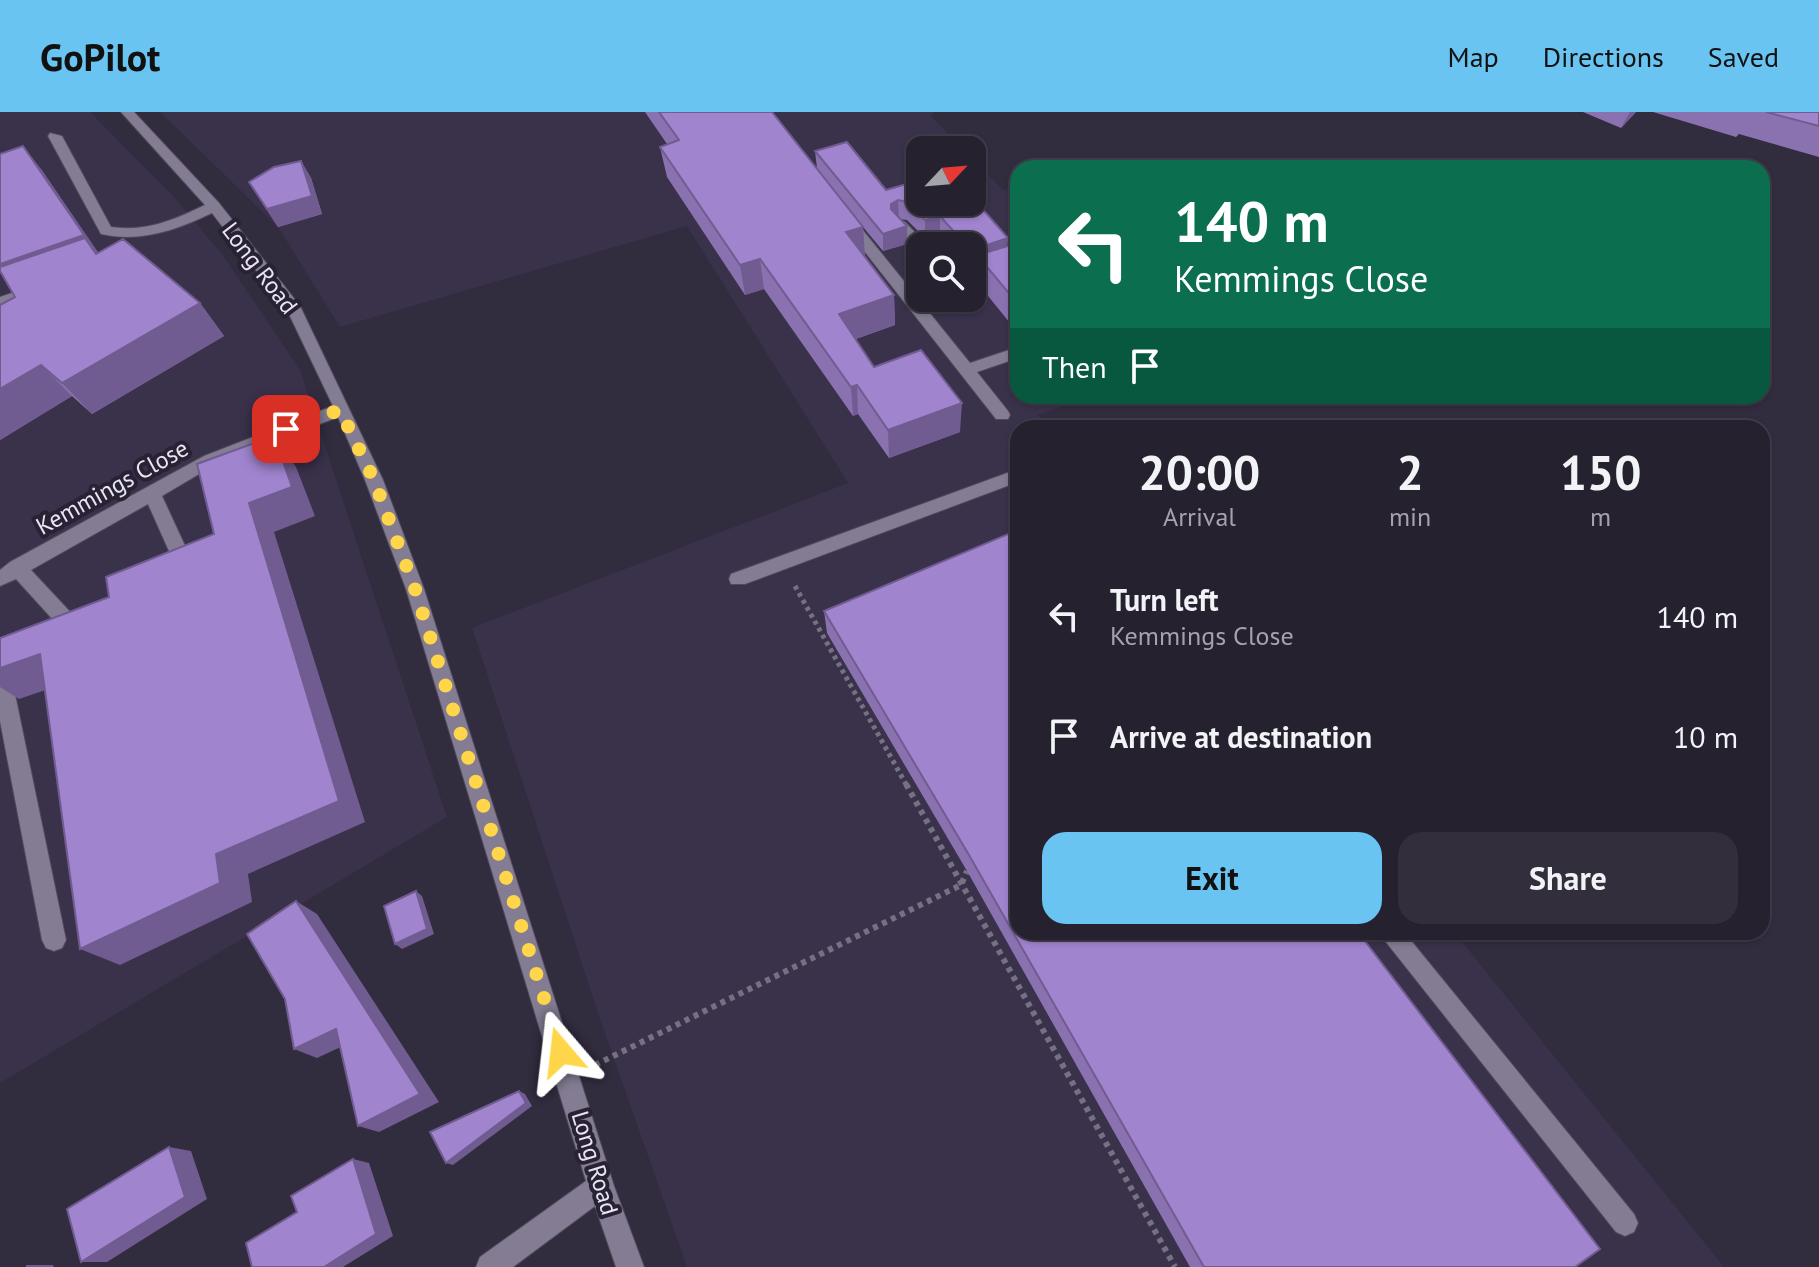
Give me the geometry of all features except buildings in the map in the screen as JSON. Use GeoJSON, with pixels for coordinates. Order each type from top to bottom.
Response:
{"type":"FeatureCollection","features":[{"type":"Feature","properties":{"kind":"street","name":"Long Road"},"geometry":{"type":"LineString","coordinates":[[127,112],[214,206],[295,310],[374,480],[415,589],[601,1186],[630,1267]]}},
{"type":"Feature","properties":{"kind":"street"},"geometry":{"type":"LineString","coordinates":[[55,136],[106,231],[129,235],[160,231]]}},
{"type":"Feature","properties":{"kind":"street"},"geometry":{"type":"LineString","coordinates":[[834,202],[906,284]]}},
{"type":"Feature","properties":{"kind":"street"},"geometry":{"type":"LineString","coordinates":[[142,246],[160,231],[214,206]]}},
{"type":"Feature","properties":{"kind":"street"},"geometry":{"type":"LineString","coordinates":[[900,225],[907,232]]}},
{"type":"Feature","properties":{"kind":"street"},"geometry":{"type":"LineString","coordinates":[[986,270],[1010,262]]}},
{"type":"Feature","properties":{"kind":"street"},"geometry":{"type":"LineString","coordinates":[[0,302],[59,281]]}},
{"type":"Feature","properties":{"kind":"street"},"geometry":{"type":"LineString","coordinates":[[927,312],[1002,415]]}},
{"type":"Feature","properties":{"kind":"street"},"geometry":{"type":"LineString","coordinates":[[967,370],[1010,355]]}},
{"type":"Feature","properties":{"kind":"street","name":"Kemmings Close"},"geometry":{"type":"LineString","coordinates":[[0,579],[210,460],[340,410]]}},
{"type":"Feature","properties":{"kind":"street"},"geometry":{"type":"LineString","coordinates":[[738,579],[1010,478]]}},
{"type":"Feature","properties":{"kind":"street"},"geometry":{"type":"LineString","coordinates":[[152,494],[184,563],[159,577]]}},
{"type":"Feature","properties":{"kind":"street"},"geometry":{"type":"LineString","coordinates":[[17,567],[72,627],[97,612]]}},
{"type":"Feature","properties":{"kind":"street"},"geometry":{"type":"LineString","coordinates":[[0,670],[54,940]]}},
{"type":"Feature","properties":{"kind":"street"},"geometry":{"type":"LineString","coordinates":[[1395,940],[1625,1223]]}},
{"type":"Feature","properties":{"kind":"street"},"geometry":{"type":"LineString","coordinates":[[490,1267],[601,1186]]}},
{"type":"Feature","properties":{"kind":"path"},"geometry":{"type":"LineString","coordinates":[[789,574],[1175,1267]]}},
{"type":"Feature","properties":{"kind":"path"},"geometry":{"type":"LineString","coordinates":[[569,1078],[961,885],[967,871]]}},
{"type":"Feature","properties":{"kind":"shaded area"},"geometry":{"type":"Polygon","coordinates":[[[0,112],[90,112],[173,196],[222,254],[300,370],[447,817],[0,1083],[0,112]]]}},
{"type":"Feature","properties":{"kind":"shaded area"},"geometry":{"type":"Polygon","coordinates":[[[160,112],[935,112],[931,116],[950,136],[906,136],[906,216],[986,216],[986,172],[1003,190],[1010,188],[1010,404],[1068,404],[1038,415],[1042,420],[1010,420],[1010,940],[1460,940],[1724,1267],[687,1267],[600,1019],[472,628],[848,483],[687,226],[340,327],[278,227],[160,112]]]}},
{"type":"Feature","properties":{"kind":"route"},"geometry":{"type":"LineString","coordinates":[[286,429],[340,410],[374,480],[415,589],[561,1052]]}}]}
